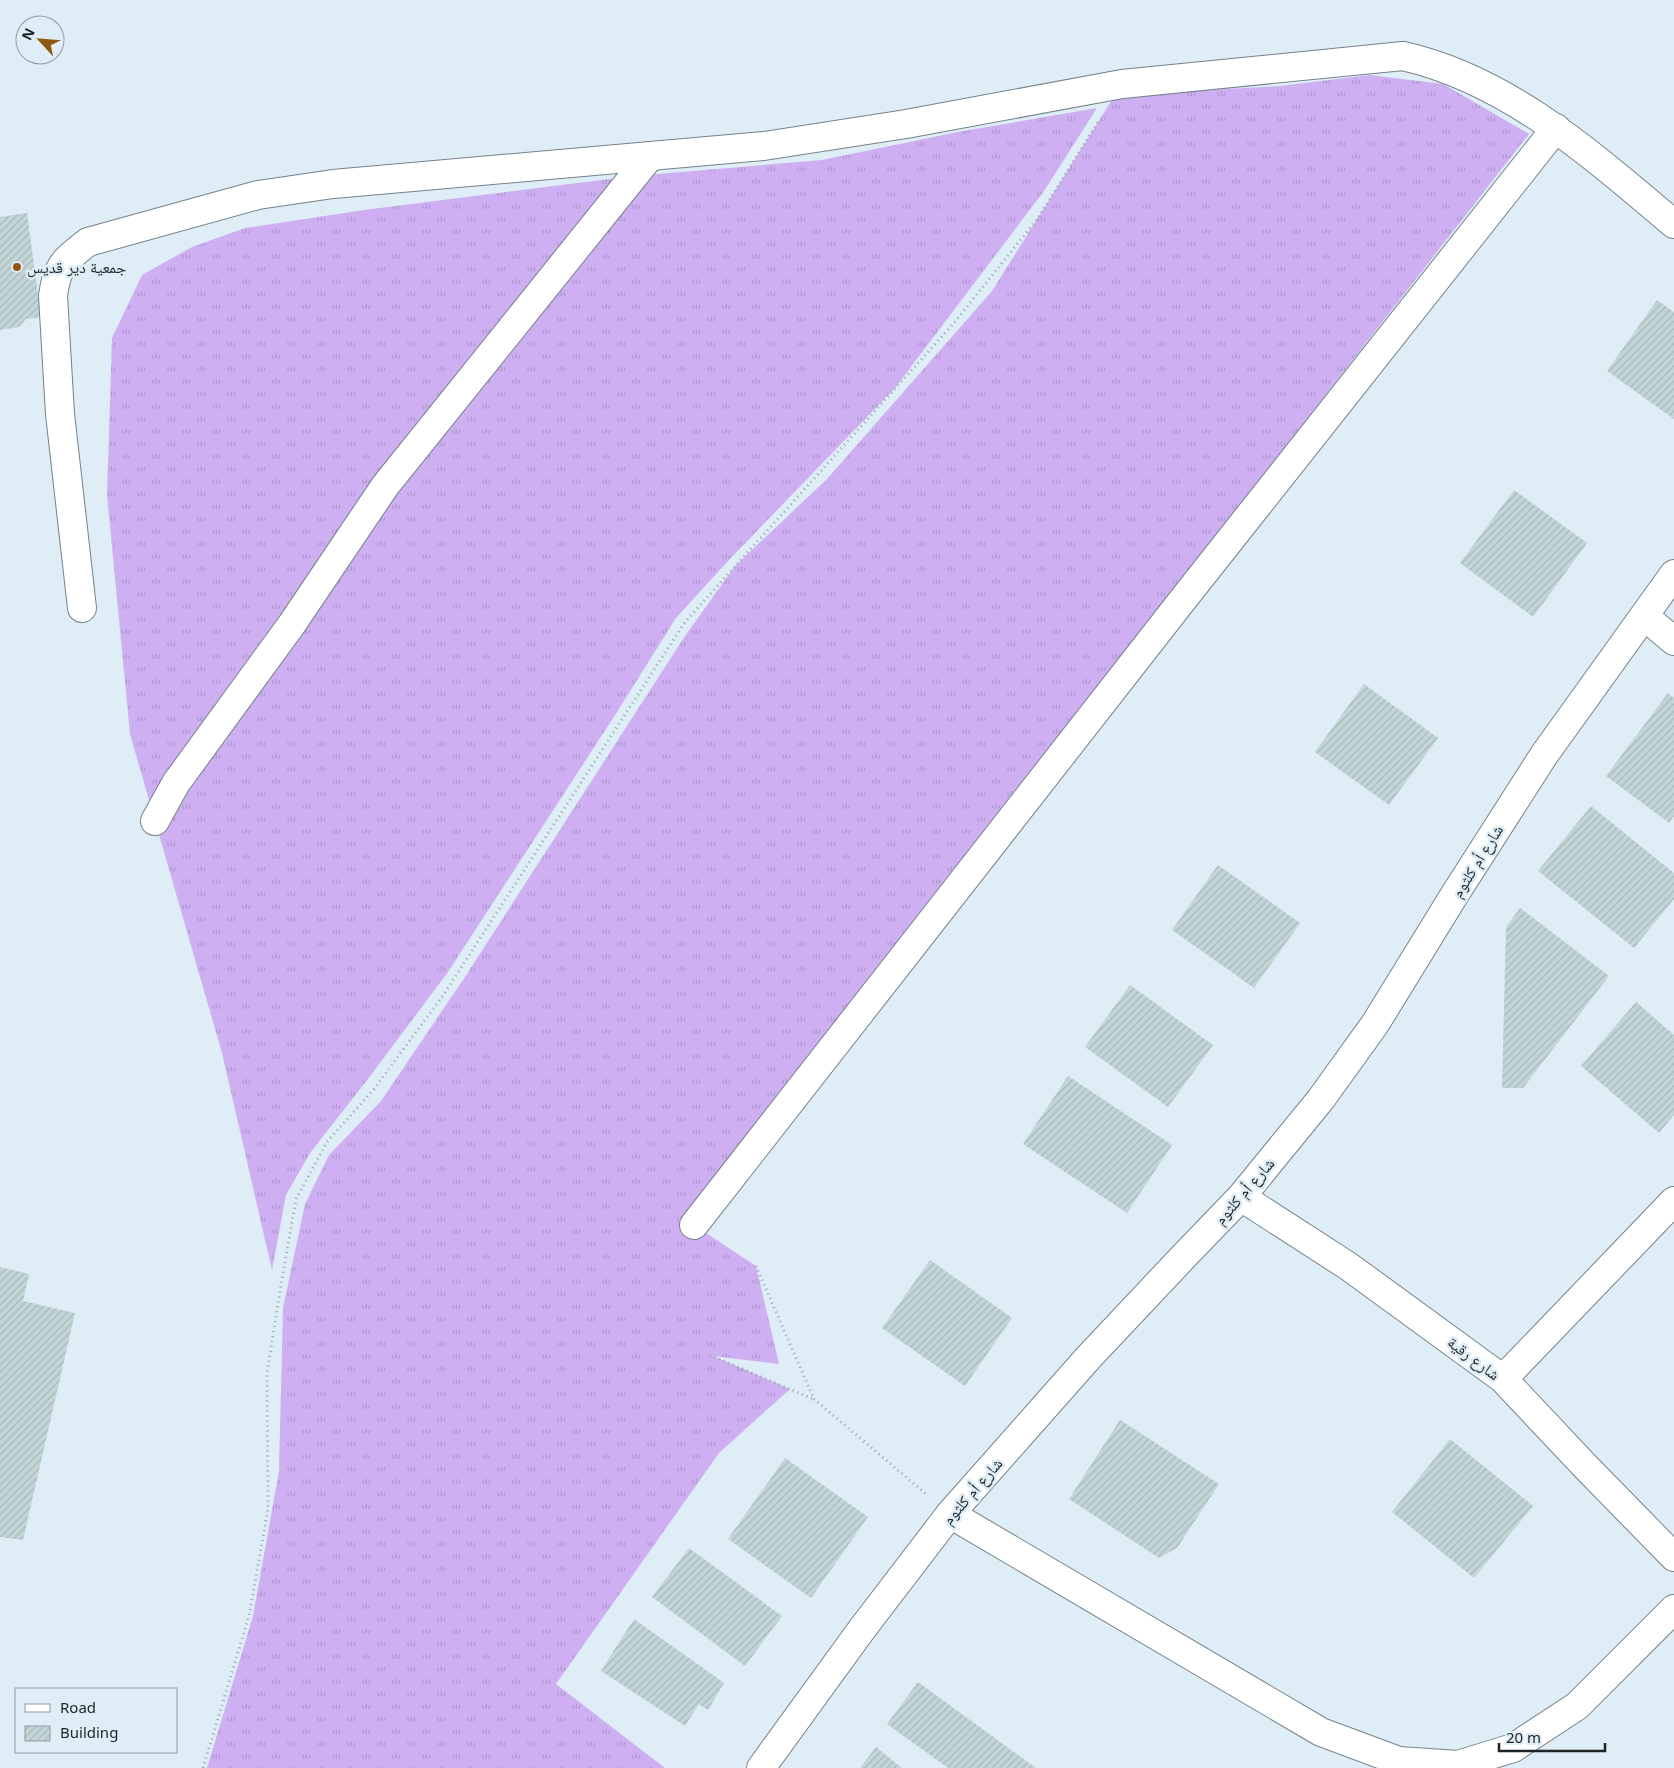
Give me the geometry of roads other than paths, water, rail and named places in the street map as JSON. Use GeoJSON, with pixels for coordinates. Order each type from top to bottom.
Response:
{"type":"FeatureCollection","features":[{"type":"Feature","properties":{"kind":"street"},"geometry":{"type":"LineString","coordinates":[[82,608],[60,414],[53,296],[55,279],[65,260],[88,242],[258,195],[333,184],[764,146],[906,124],[1122,84],[1403,56],[1431,62],[1459,73],[1490,88],[1556,128],[1613,172],[1674,224]]}},
{"type":"Feature","properties":{"kind":"street"},"geometry":{"type":"LineString","coordinates":[[694,1225],[1181,602],[1556,128]]}},
{"type":"Feature","properties":{"kind":"street"},"geometry":{"type":"LineString","coordinates":[[155,821],[176,783],[292,624],[384,486],[650,156]]}},
{"type":"Feature","properties":{"kind":"street","name":"شارع أم كلثوم"},"geometry":{"type":"LineString","coordinates":[[761,1768],[862,1629],[950,1514],[1088,1358],[1241,1197],[1321,1099],[1375,1024],[1544,755],[1674,574]]}},
{"type":"Feature","properties":{"kind":"street"},"geometry":{"type":"LineString","coordinates":[[1644,616],[1674,641]]}},
{"type":"Feature","properties":{"kind":"street","name":"شارع رقية"},"geometry":{"type":"LineString","coordinates":[[1241,1197],[1348,1266],[1503,1378],[1674,1558]]}},
{"type":"Feature","properties":{"kind":"street"},"geometry":{"type":"LineString","coordinates":[[1503,1378],[1674,1201]]}},
{"type":"Feature","properties":{"kind":"street"},"geometry":{"type":"LineString","coordinates":[[950,1514],[1321,1732],[1399,1761],[1458,1765],[1513,1748],[1577,1706],[1674,1610]]}},
{"type":"Feature","properties":{"kind":"place","name":"جمعية دير قديس"},"geometry":{"type":"Point","coordinates":[17,267]}}]}
